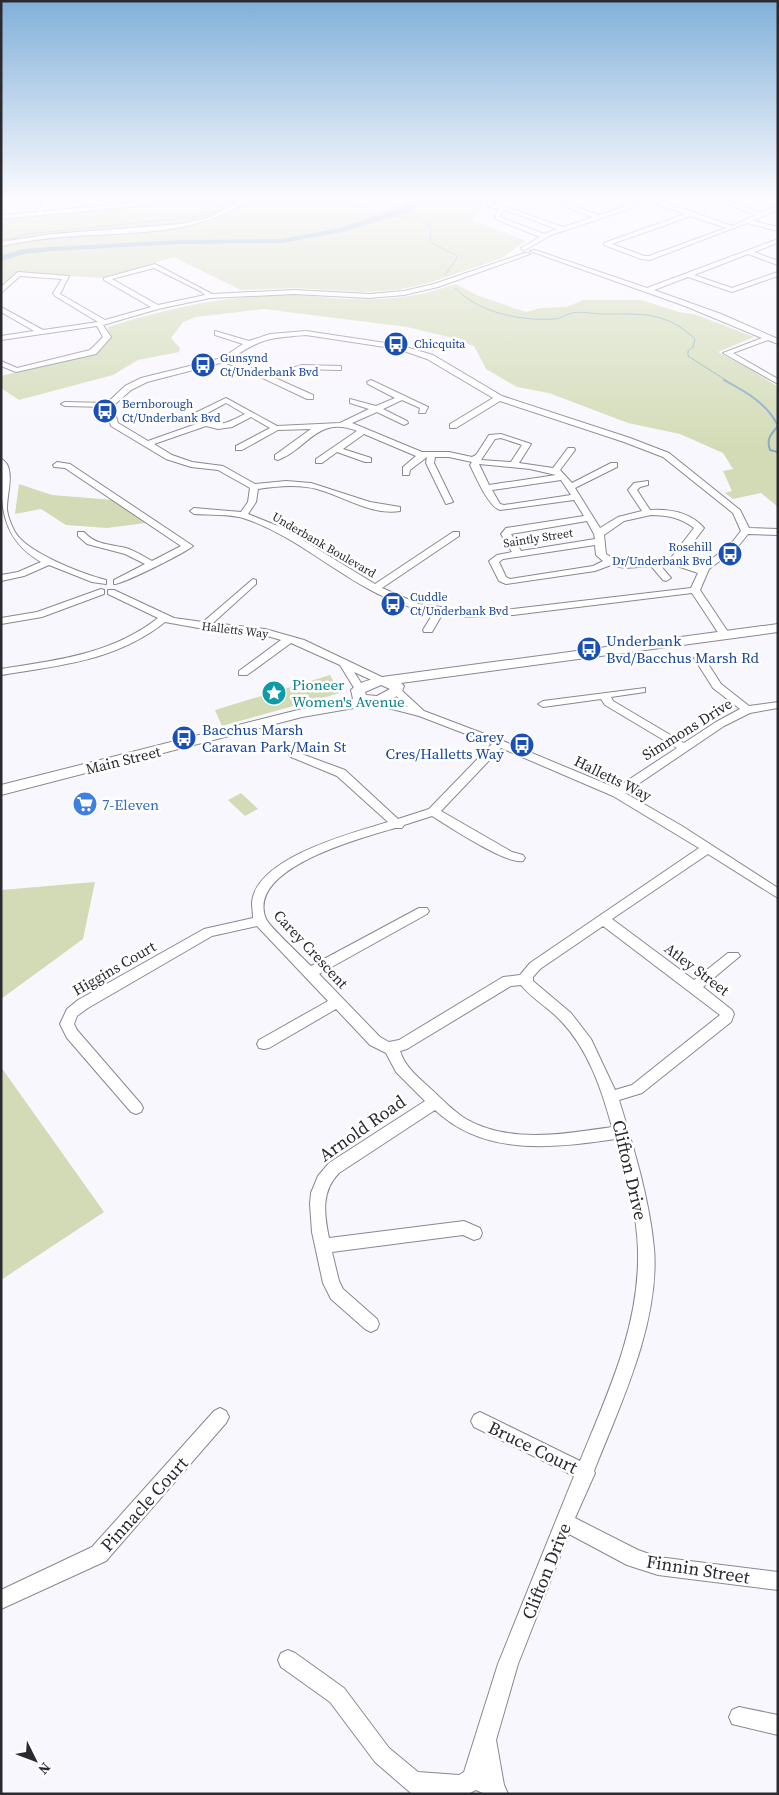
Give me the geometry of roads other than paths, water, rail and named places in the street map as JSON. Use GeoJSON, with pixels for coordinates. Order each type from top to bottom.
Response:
{"type":"FeatureCollection","features":[{"type":"Feature","properties":{"kind":"main road"},"geometry":{"type":"LineString","coordinates":[[364,695],[383,681],[778,628]]}},
{"type":"Feature","properties":{"kind":"main road"},"geometry":{"type":"LineString","coordinates":[[364,695],[386,698],[397,690],[423,679],[465,671]]}},
{"type":"Feature","properties":{"kind":"main road"},"geometry":{"type":"LineString","coordinates":[[383,681],[394,684],[397,690]]}},
{"type":"Feature","properties":{"kind":"main road","name":"Main Street"},"geometry":{"type":"LineString","coordinates":[[1,790],[302,713],[364,695]]}},
{"type":"Feature","properties":{"kind":"street"},"geometry":{"type":"LineString","coordinates":[[1,363],[16,370],[93,352],[107,337],[102,323],[57,295],[56,293],[63,283]]}},
{"type":"Feature","properties":{"kind":"street"},"geometry":{"type":"LineString","coordinates":[[113,283],[157,307]]}},
{"type":"Feature","properties":{"kind":"street"},"geometry":{"type":"LineString","coordinates":[[188,283],[210,296]]}},
{"type":"Feature","properties":{"kind":"street"},"geometry":{"type":"LineString","coordinates":[[1,338],[102,323],[157,307],[210,296],[294,292],[352,296],[386,295],[446,283]]}},
{"type":"Feature","properties":{"kind":"street"},"geometry":{"type":"LineString","coordinates":[[625,283],[778,342]]}},
{"type":"Feature","properties":{"kind":"street"},"geometry":{"type":"LineString","coordinates":[[646,290],[666,283]]}},
{"type":"Feature","properties":{"kind":"street"},"geometry":{"type":"LineString","coordinates":[[711,283],[732,290],[753,283]]}},
{"type":"Feature","properties":{"kind":"street"},"geometry":{"type":"LineString","coordinates":[[1,309],[41,332]]}},
{"type":"Feature","properties":{"kind":"street"},"geometry":{"type":"LineString","coordinates":[[218,333],[249,343]]}},
{"type":"Feature","properties":{"kind":"street"},"geometry":{"type":"LineString","coordinates":[[65,404],[109,405],[128,388],[144,380],[225,360],[249,343],[270,336],[306,333],[399,346],[430,357],[499,398],[627,440],[666,455],[737,512],[746,531]]}},
{"type":"Feature","properties":{"kind":"street"},"geometry":{"type":"LineString","coordinates":[[768,338],[727,353],[778,382]]}},
{"type":"Feature","properties":{"kind":"street"},"geometry":{"type":"LineString","coordinates":[[225,360],[270,377],[310,398]]}},
{"type":"Feature","properties":{"kind":"street"},"geometry":{"type":"LineString","coordinates":[[270,377],[302,367],[338,368]]}},
{"type":"Feature","properties":{"kind":"street"},"geometry":{"type":"LineString","coordinates":[[370,384],[426,408]]}},
{"type":"Feature","properties":{"kind":"street"},"geometry":{"type":"LineString","coordinates":[[342,425],[403,397]]}},
{"type":"Feature","properties":{"kind":"street"},"geometry":{"type":"LineString","coordinates":[[453,426],[499,398]]}},
{"type":"Feature","properties":{"kind":"street"},"geometry":{"type":"LineString","coordinates":[[251,414],[224,428],[205,424],[195,418],[226,400],[251,414],[276,428]]}},
{"type":"Feature","properties":{"kind":"street"},"geometry":{"type":"LineString","coordinates":[[353,401],[402,422],[412,418]]}},
{"type":"Feature","properties":{"kind":"street"},"geometry":{"type":"LineString","coordinates":[[109,405],[114,424],[169,457],[191,464],[220,468],[254,487],[296,484],[317,487],[381,509],[397,509]]}},
{"type":"Feature","properties":{"kind":"street"},"geometry":{"type":"LineString","coordinates":[[147,444],[205,424]]}},
{"type":"Feature","properties":{"kind":"street"},"geometry":{"type":"LineString","coordinates":[[287,460],[275,458],[322,425]]}},
{"type":"Feature","properties":{"kind":"street"},"geometry":{"type":"LineString","coordinates":[[239,448],[276,428],[342,425],[364,430],[421,455],[449,454],[476,460],[554,471],[563,477],[570,486],[590,518],[600,538],[601,555]]}},
{"type":"Feature","properties":{"kind":"street"},"geometry":{"type":"LineString","coordinates":[[319,461],[364,430]]}},
{"type":"Feature","properties":{"kind":"street"},"geometry":{"type":"LineString","coordinates":[[514,464],[528,447],[527,444],[501,436],[492,437],[474,465],[498,506],[503,508],[576,497]]}},
{"type":"Feature","properties":{"kind":"street"},"geometry":{"type":"LineString","coordinates":[[336,449],[370,459],[359,466]]}},
{"type":"Feature","properties":{"kind":"street"},"geometry":{"type":"LineString","coordinates":[[554,471],[571,450]]}},
{"type":"Feature","properties":{"kind":"street"},"geometry":{"type":"LineString","coordinates":[[406,472],[406,469],[419,459],[421,455]]}},
{"type":"Feature","properties":{"kind":"street"},"geometry":{"type":"LineString","coordinates":[[431,456],[430,462],[449,502]]}},
{"type":"Feature","properties":{"kind":"street","name":"Halletts Way"},"geometry":{"type":"LineString","coordinates":[[1,461],[5,475],[4,516],[6,535],[30,553],[164,618],[204,626],[256,631],[289,638],[316,648],[342,663],[383,681]]}},
{"type":"Feature","properties":{"kind":"street"},"geometry":{"type":"LineString","coordinates":[[1,622],[39,615],[103,588],[186,548],[187,544],[67,466],[57,465]]}},
{"type":"Feature","properties":{"kind":"street"},"geometry":{"type":"LineString","coordinates":[[570,486],[577,485],[614,465]]}},
{"type":"Feature","properties":{"kind":"street"},"geometry":{"type":"LineString","coordinates":[[486,488],[563,477]]}},
{"type":"Feature","properties":{"kind":"street"},"geometry":{"type":"LineString","coordinates":[[645,483],[637,485],[632,490],[648,513]]}},
{"type":"Feature","properties":{"kind":"street"},"geometry":{"type":"LineString","coordinates":[[244,515],[252,502],[254,487]]}},
{"type":"Feature","properties":{"kind":"street","name":"Underbank Boulevard"},"geometry":{"type":"LineString","coordinates":[[194,511],[244,515],[280,530],[375,588],[417,607],[469,614],[512,612],[695,590]]}},
{"type":"Feature","properties":{"kind":"street"},"geometry":{"type":"LineString","coordinates":[[600,538],[617,520],[648,513],[674,513],[699,528],[674,561]]}},
{"type":"Feature","properties":{"kind":"street"},"geometry":{"type":"LineString","coordinates":[[518,554],[506,534],[509,530],[590,518]]}},
{"type":"Feature","properties":{"kind":"street"},"geometry":{"type":"LineString","coordinates":[[746,531],[778,532]]}},
{"type":"Feature","properties":{"kind":"street"},"geometry":{"type":"LineString","coordinates":[[725,635],[695,590],[703,570],[733,547],[746,531]]}},
{"type":"Feature","properties":{"kind":"street"},"geometry":{"type":"LineString","coordinates":[[81,534],[84,539],[101,546],[116,548],[153,565]]}},
{"type":"Feature","properties":{"kind":"street"},"geometry":{"type":"LineString","coordinates":[[375,588],[456,534]]}},
{"type":"Feature","properties":{"kind":"street","name":"Saintly Street"},"geometry":{"type":"LineString","coordinates":[[600,538],[495,558],[494,562],[498,572],[505,581],[516,581],[595,568],[611,561]]}},
{"type":"Feature","properties":{"kind":"street"},"geometry":{"type":"LineString","coordinates":[[601,555],[611,561],[641,565],[674,561],[703,570]]}},
{"type":"Feature","properties":{"kind":"street"},"geometry":{"type":"LineString","coordinates":[[601,555],[629,559],[641,565]]}},
{"type":"Feature","properties":{"kind":"street"},"geometry":{"type":"LineString","coordinates":[[1,578],[22,574],[48,562]]}},
{"type":"Feature","properties":{"kind":"street"},"geometry":{"type":"LineString","coordinates":[[654,564],[666,578]]}},
{"type":"Feature","properties":{"kind":"street"},"geometry":{"type":"LineString","coordinates":[[204,626],[253,582]]}},
{"type":"Feature","properties":{"kind":"street"},"geometry":{"type":"LineString","coordinates":[[428,630],[440,610]]}},
{"type":"Feature","properties":{"kind":"street"},"geometry":{"type":"LineString","coordinates":[[1,672],[75,660],[113,649],[142,635],[164,618]]}},
{"type":"Feature","properties":{"kind":"street"},"geometry":{"type":"LineString","coordinates":[[243,673],[289,638]]}},
{"type":"Feature","properties":{"kind":"street"},"geometry":{"type":"LineString","coordinates":[[699,658],[717,686],[747,710]]}},
{"type":"Feature","properties":{"kind":"street","name":"Halletts Way"},"geometry":{"type":"LineString","coordinates":[[342,663],[353,676],[364,695],[423,714],[498,742],[617,793],[708,848],[778,894]]}},
{"type":"Feature","properties":{"kind":"street","name":"Halletts Way"},"geometry":{"type":"LineString","coordinates":[[397,690],[423,714]]}},
{"type":"Feature","properties":{"kind":"street"},"geometry":{"type":"LineString","coordinates":[[543,704],[641,690]]}},
{"type":"Feature","properties":{"kind":"street"},"geometry":{"type":"LineString","coordinates":[[605,696],[609,703],[683,747]]}},
{"type":"Feature","properties":{"kind":"street","name":"Simmons Drive"},"geometry":{"type":"LineString","coordinates":[[617,793],[720,724],[747,710],[778,704]]}},
{"type":"Feature","properties":{"kind":"street","name":"Carey Crescent"},"geometry":{"type":"LineString","coordinates":[[392,1049],[382,1046],[375,1041],[260,921],[258,901],[268,882],[285,865],[343,840],[398,825],[433,812],[498,742]]}},
{"type":"Feature","properties":{"kind":"street"},"geometry":{"type":"LineString","coordinates":[[295,755],[341,773],[398,825]]}},
{"type":"Feature","properties":{"kind":"street"},"geometry":{"type":"LineString","coordinates":[[433,812],[508,856],[519,858]]}},
{"type":"Feature","properties":{"kind":"street"},"geometry":{"type":"LineString","coordinates":[[622,1132],[566,1139],[509,1139],[495,1136],[462,1124],[399,1067],[392,1049],[402,1045],[508,981],[526,978],[528,971],[708,848]]}},
{"type":"Feature","properties":{"kind":"street"},"geometry":{"type":"LineString","coordinates":[[310,973],[424,911]]}},
{"type":"Feature","properties":{"kind":"street","name":"Atley Street"},"geometry":{"type":"LineString","coordinates":[[603,919],[725,1010],[726,1018],[636,1089],[611,1097]]}},
{"type":"Feature","properties":{"kind":"street","name":"Higgins Court"},"geometry":{"type":"LineString","coordinates":[[136,1108],[72,1034],[67,1024],[72,1013],[83,1004],[209,932],[260,921]]}},
{"type":"Feature","properties":{"kind":"street"},"geometry":{"type":"LineString","coordinates":[[694,987],[733,956]]}},
{"type":"Feature","properties":{"kind":"street","name":"Clifton Drive"},"geometry":{"type":"LineString","coordinates":[[462,1786],[486,1740],[508,1664],[586,1473],[627,1366],[643,1304],[646,1250],[638,1190],[611,1097],[586,1043],[566,1017],[527,983],[526,978]]}},
{"type":"Feature","properties":{"kind":"street"},"geometry":{"type":"LineString","coordinates":[[264,1044],[338,1002]]}},
{"type":"Feature","properties":{"kind":"street","name":"Arnold Road"},"geometry":{"type":"LineString","coordinates":[[371,1324],[336,1294],[331,1283],[317,1209],[318,1194],[322,1183],[334,1168],[436,1102]]}},
{"type":"Feature","properties":{"kind":"street"},"geometry":{"type":"LineString","coordinates":[[324,1246],[464,1228],[474,1233]]}},
{"type":"Feature","properties":{"kind":"street","name":"Pinnacle Court"},"geometry":{"type":"LineString","coordinates":[[1,1600],[99,1554],[220,1418]]}},
{"type":"Feature","properties":{"kind":"street","name":"Bruce Court"},"geometry":{"type":"LineString","coordinates":[[480,1421],[586,1473]]}},
{"type":"Feature","properties":{"kind":"street","name":"Finnin Street"},"geometry":{"type":"LineString","coordinates":[[566,1523],[634,1558],[658,1566],[778,1581]]}},
{"type":"Feature","properties":{"kind":"street"},"geometry":{"type":"LineString","coordinates":[[288,1660],[337,1695],[382,1755],[423,1788],[462,1786],[487,1782],[496,1790]]}},
{"type":"Feature","properties":{"kind":"street"},"geometry":{"type":"LineString","coordinates":[[739,1717],[778,1725]]}},
{"type":"Feature","properties":{"kind":"street","name":"Clifton Drive"},"geometry":{"type":"LineString","coordinates":[[486,1740],[496,1790]]}},
{"type":"Feature","properties":{"kind":"waterway"},"geometry":{"type":"LineString","coordinates":[[455,288],[476,304],[514,317],[554,319],[580,312],[641,315],[663,319],[674,323],[695,339],[693,347],[688,351],[688,356],[727,381]]}},
{"type":"Feature","properties":{"kind":"waterway"},"geometry":{"type":"LineString","coordinates":[[724,380],[755,399],[768,411],[778,426],[770,437],[769,446],[770,450],[778,452]]}},
{"type":"Feature","properties":{"kind":"place","name":"Chicquita"},"geometry":{"type":"Point","coordinates":[396,344]}},
{"type":"Feature","properties":{"kind":"place","name":"Gunsynd Ct/Underbank Bvd"},"geometry":{"type":"Point","coordinates":[203,365]}},
{"type":"Feature","properties":{"kind":"place","name":"Bernborough Ct/Underbank Bvd"},"geometry":{"type":"Point","coordinates":[105,411]}},
{"type":"Feature","properties":{"kind":"place","name":"Rosehill Dr/Underbank Bvd"},"geometry":{"type":"Point","coordinates":[730,554]}},
{"type":"Feature","properties":{"kind":"place","name":"Cuddle Ct/Underbank Bvd"},"geometry":{"type":"Point","coordinates":[393,604]}},
{"type":"Feature","properties":{"kind":"place","name":"Underbank Bvd/Bacchus Marsh Rd"},"geometry":{"type":"Point","coordinates":[589,649]}},
{"type":"Feature","properties":{"kind":"place","name":"Pioneer Women's Avenue"},"geometry":{"type":"Point","coordinates":[274,693]}},
{"type":"Feature","properties":{"kind":"place","name":"Bacchus Marsh Caravan Park/Main St"},"geometry":{"type":"Point","coordinates":[184,738]}},
{"type":"Feature","properties":{"kind":"place","name":"Carey Cres/Halletts Way"},"geometry":{"type":"Point","coordinates":[522,745]}},
{"type":"Feature","properties":{"kind":"place","name":"7-Eleven"},"geometry":{"type":"Point","coordinates":[85,804]}}]}
